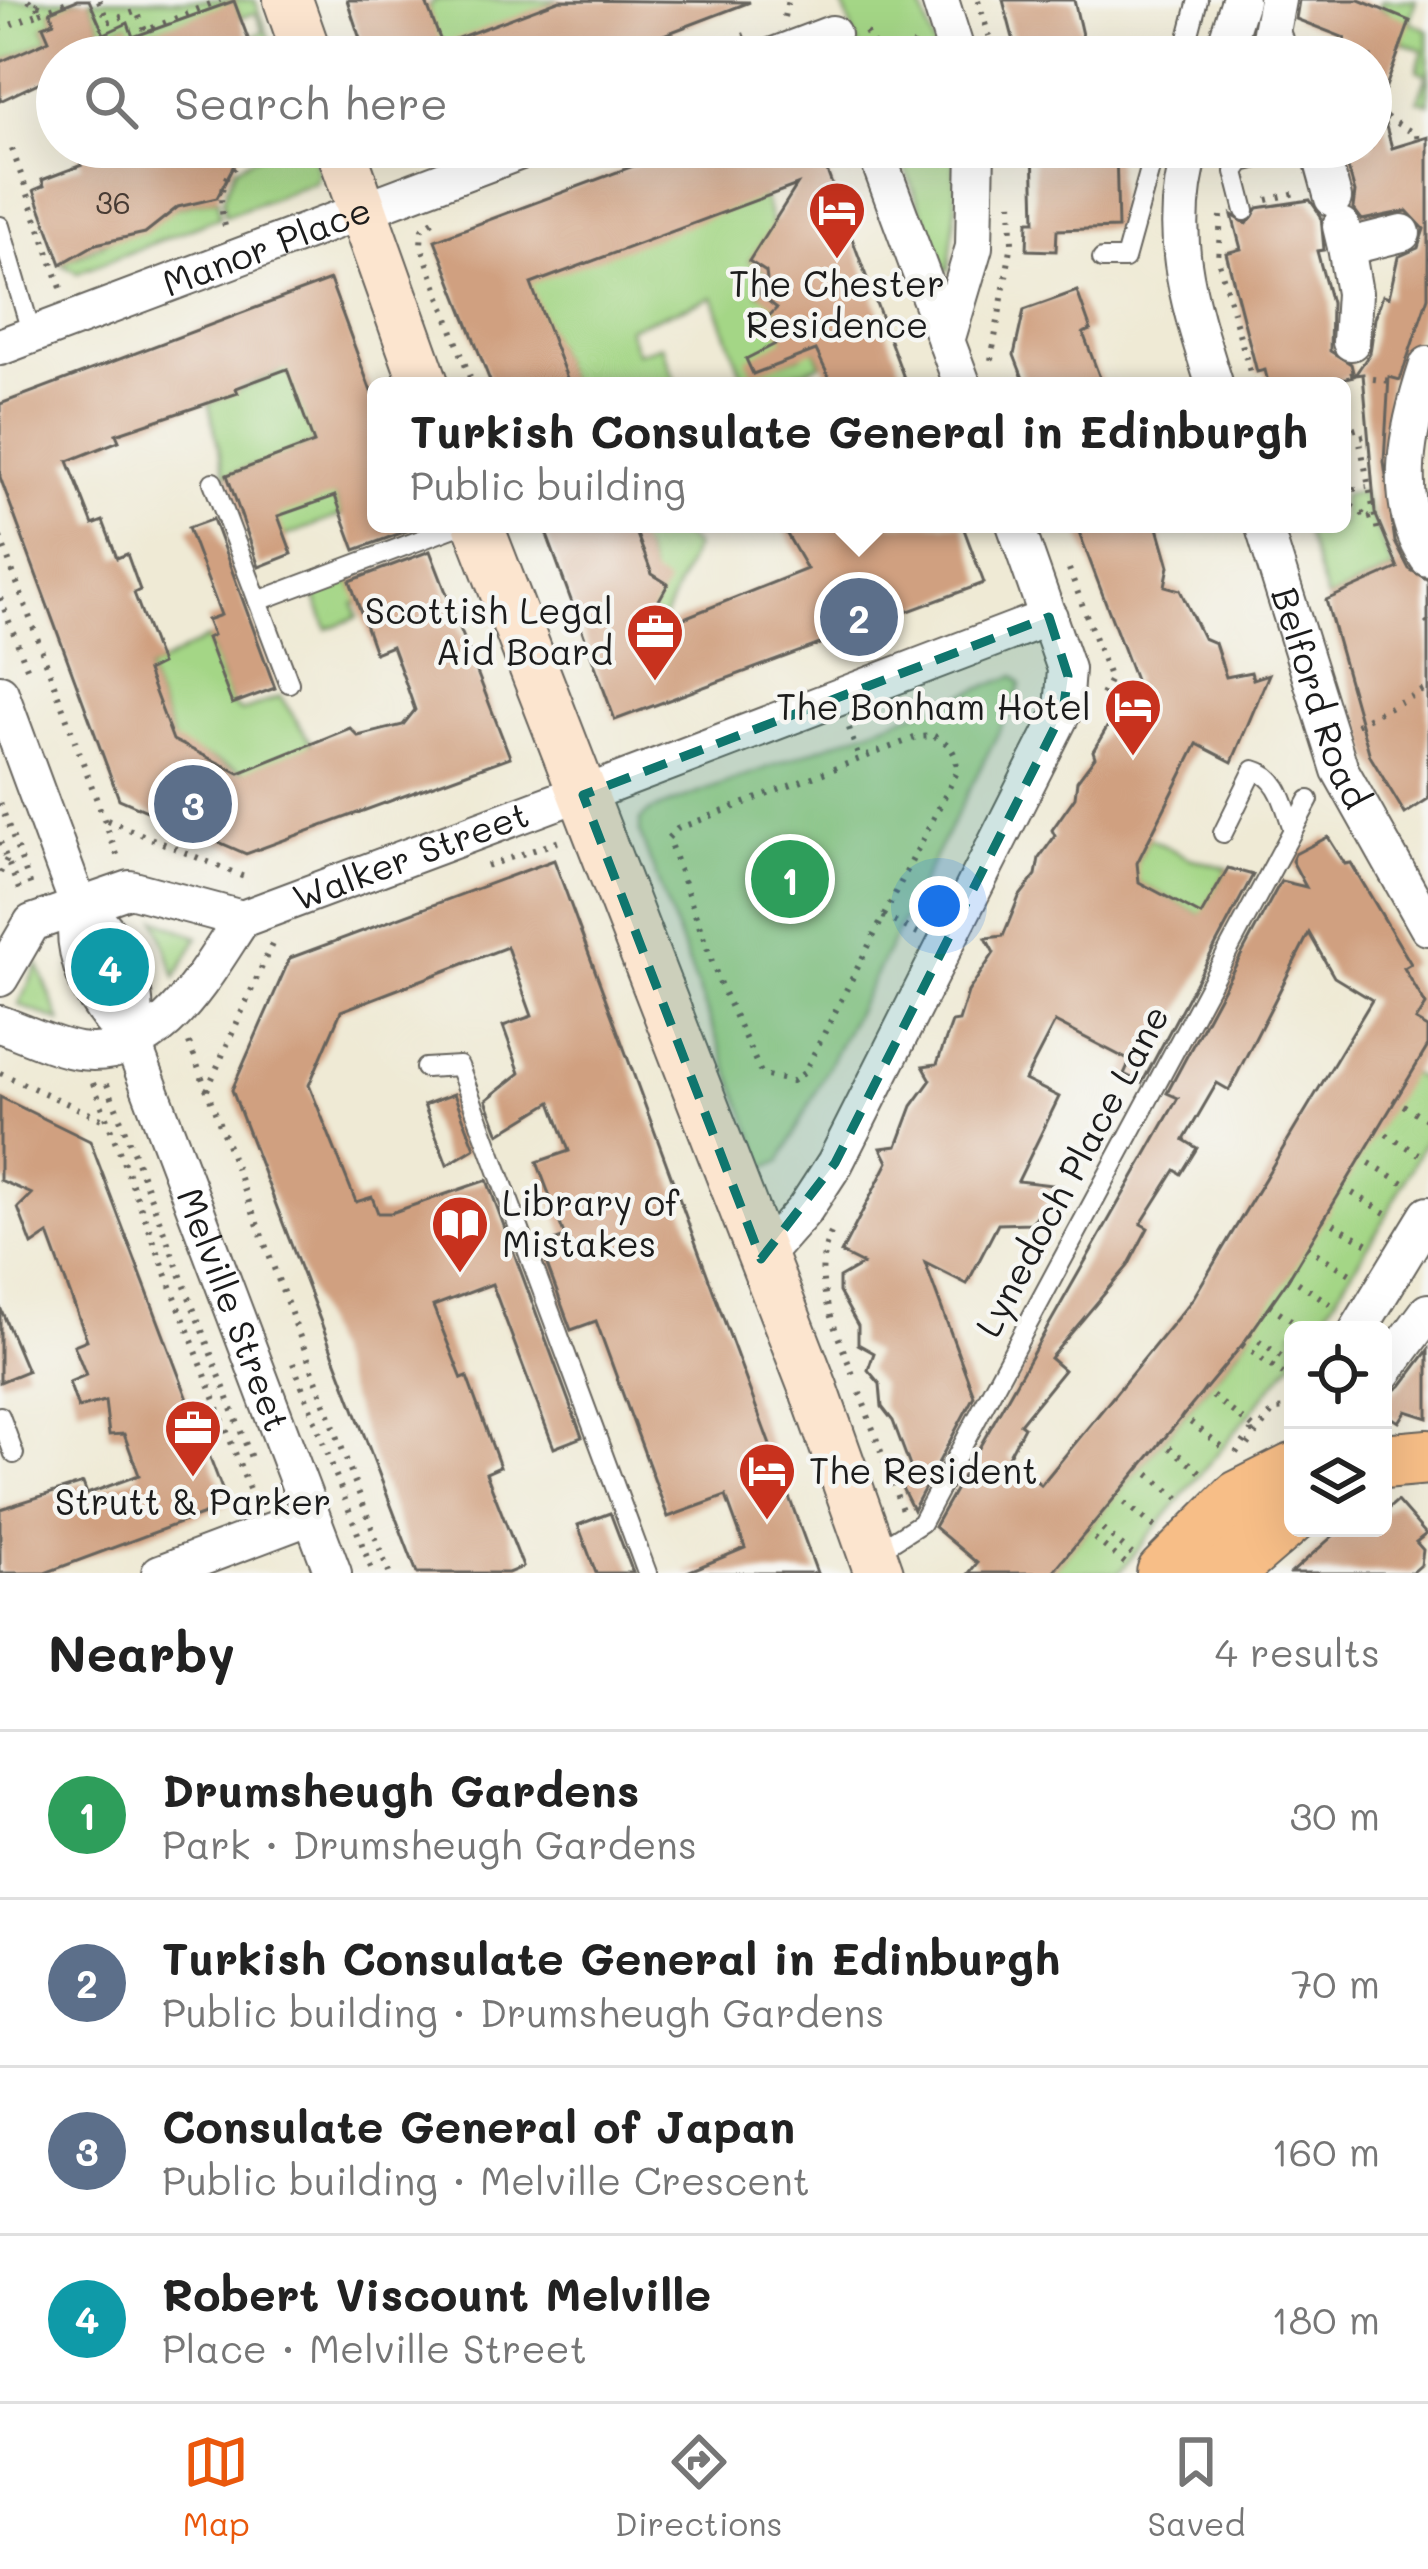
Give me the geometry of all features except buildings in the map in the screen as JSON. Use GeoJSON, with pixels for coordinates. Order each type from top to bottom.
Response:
{"type":"FeatureCollection","features":[{"type":"Feature","properties":{"kind":"main road"},"geometry":{"type":"LineString","coordinates":[[1146,1555],[1240,1498],[1276,1451]]}},
{"type":"Feature","properties":{"kind":"main road"},"geometry":{"type":"LineString","coordinates":[[1226,1573],[1284,1523]]}},
{"type":"Feature","properties":{"kind":"street"},"geometry":{"type":"LineString","coordinates":[[288,0],[301,36]]}},
{"type":"Feature","properties":{"kind":"street"},"geometry":{"type":"LineString","coordinates":[[940,0],[951,36]]}},
{"type":"Feature","properties":{"kind":"street"},"geometry":{"type":"LineString","coordinates":[[1229,36],[1240,0]]}},
{"type":"Feature","properties":{"kind":"street"},"geometry":{"type":"LineString","coordinates":[[1272,36],[1277,0]]}},
{"type":"Feature","properties":{"kind":"street"},"geometry":{"type":"LineString","coordinates":[[347,168],[422,377]]}},
{"type":"Feature","properties":{"kind":"street","name":"Manor Place"},"geometry":{"type":"LineString","coordinates":[[16,341],[475,168]]}},
{"type":"Feature","properties":{"kind":"street"},"geometry":{"type":"LineString","coordinates":[[882,168],[960,377]]}},
{"type":"Feature","properties":{"kind":"street"},"geometry":{"type":"LineString","coordinates":[[946,341],[974,247],[976,168]]}},
{"type":"Feature","properties":{"kind":"street"},"geometry":{"type":"LineString","coordinates":[[1187,168],[1178,209],[1178,256],[1212,377]]}},
{"type":"Feature","properties":{"kind":"street"},"geometry":{"type":"LineString","coordinates":[[1323,168],[1339,245],[1342,367]]}},
{"type":"Feature","properties":{"kind":"street"},"geometry":{"type":"LineString","coordinates":[[1339,245],[1402,232]]}},
{"type":"Feature","properties":{"kind":"street"},"geometry":{"type":"LineString","coordinates":[[1428,365],[1413,411],[1406,463],[1412,520],[1428,558]]}},
{"type":"Feature","properties":{"kind":"street"},"geometry":{"type":"LineString","coordinates":[[481,533],[875,1563]]}},
{"type":"Feature","properties":{"kind":"street"},"geometry":{"type":"LineString","coordinates":[[761,1259],[806,1209],[842,1148],[1063,711],[1068,676],[1018,533]]}},
{"type":"Feature","properties":{"kind":"street","name":"Belford Road"},"geometry":{"type":"LineString","coordinates":[[1266,533],[1340,770],[1428,927]]}},
{"type":"Feature","properties":{"kind":"street","name":"Walker Street"},"geometry":{"type":"LineString","coordinates":[[242,919],[1049,617]]}},
{"type":"Feature","properties":{"kind":"street","name":"Melville Street"},"geometry":{"type":"LineString","coordinates":[[6,678],[78,904],[72,938],[96,1002],[133,1044],[294,1523],[333,1573]]}},
{"type":"Feature","properties":{"kind":"street"},"geometry":{"type":"LineString","coordinates":[[0,978],[38,921],[130,889],[242,919],[177,1013],[133,1044],[87,1051],[0,1024]]}},
{"type":"Feature","properties":{"kind":"street"},"geometry":{"type":"LineString","coordinates":[[1345,1317],[1428,1215]]}},
{"type":"Feature","properties":{"kind":"street"},"geometry":{"type":"LineString","coordinates":[[1392,1361],[1428,1312]]}},
{"type":"Feature","properties":{"kind":"street"},"geometry":{"type":"LineString","coordinates":[[160,1573],[294,1523]]}},
{"type":"Feature","properties":{"kind":"lane"},"geometry":{"type":"LineString","coordinates":[[1189,36],[1198,0]]}},
{"type":"Feature","properties":{"kind":"lane"},"geometry":{"type":"LineString","coordinates":[[1102,259],[1125,260],[1150,168]]}},
{"type":"Feature","properties":{"kind":"lane"},"geometry":{"type":"LineString","coordinates":[[1237,168],[1244,209]]}},
{"type":"Feature","properties":{"kind":"lane"},"geometry":{"type":"LineString","coordinates":[[0,226],[16,341]]}},
{"type":"Feature","properties":{"kind":"lane"},"geometry":{"type":"LineString","coordinates":[[214,482],[289,682]]}},
{"type":"Feature","properties":{"kind":"lane"},"geometry":{"type":"LineString","coordinates":[[258,602],[439,533]]}},
{"type":"Feature","properties":{"kind":"lane"},"geometry":{"type":"LineString","coordinates":[[1223,833],[1254,770],[1274,780],[1293,829]]}},
{"type":"Feature","properties":{"kind":"lane","name":"Lynedoch Place Lane"},"geometry":{"type":"LineString","coordinates":[[875,1563],[921,1523],[1309,800]]}},
{"type":"Feature","properties":{"kind":"lane"},"geometry":{"type":"LineString","coordinates":[[425,1068],[459,1066],[647,1573]]}},
{"type":"Feature","properties":{"kind":"lane"},"geometry":{"type":"LineString","coordinates":[[0,1416],[14,1454]]}},
{"type":"Feature","properties":{"kind":"path"},"geometry":{"type":"LineString","coordinates":[[28,0],[39,6]]}},
{"type":"Feature","properties":{"kind":"path"},"geometry":{"type":"LineString","coordinates":[[0,28],[39,6],[72,0]]}},
{"type":"Feature","properties":{"kind":"path"},"geometry":{"type":"LineString","coordinates":[[99,0],[108,22],[137,11],[145,31],[220,0]]}},
{"type":"Feature","properties":{"kind":"path"},"geometry":{"type":"LineString","coordinates":[[1392,120],[1417,135],[1418,143]]}},
{"type":"Feature","properties":{"kind":"path"},"geometry":{"type":"LineString","coordinates":[[12,149],[72,320]]}},
{"type":"Feature","properties":{"kind":"path"},"geometry":{"type":"LineString","coordinates":[[233,168],[220,198],[234,259]]}},
{"type":"Feature","properties":{"kind":"path"},"geometry":{"type":"LineString","coordinates":[[1244,209],[1223,212],[1217,220],[1218,259],[1251,377]]}},
{"type":"Feature","properties":{"kind":"path"},"geometry":{"type":"LineString","coordinates":[[436,219],[422,229],[422,245],[470,377]]}},
{"type":"Feature","properties":{"kind":"path"},"geometry":{"type":"LineString","coordinates":[[1373,379],[1391,383]]}},
{"type":"Feature","properties":{"kind":"path"},"geometry":{"type":"LineString","coordinates":[[1351,430],[1363,427]]}},
{"type":"Feature","properties":{"kind":"path"},"geometry":{"type":"LineString","coordinates":[[1351,492],[1367,487]]}},
{"type":"Feature","properties":{"kind":"path"},"geometry":{"type":"LineString","coordinates":[[1351,502],[1372,517]]}},
{"type":"Feature","properties":{"kind":"path"},"geometry":{"type":"LineString","coordinates":[[0,538],[130,889]]}},
{"type":"Feature","properties":{"kind":"path"},"geometry":{"type":"LineString","coordinates":[[1069,568],[1110,679],[1089,721]]}},
{"type":"Feature","properties":{"kind":"path"},"geometry":{"type":"LineString","coordinates":[[6,678],[41,650]]}},
{"type":"Feature","properties":{"kind":"path"},"geometry":{"type":"LineString","coordinates":[[1360,722],[1428,688]]}},
{"type":"Feature","properties":{"kind":"path"},"geometry":{"type":"LineString","coordinates":[[851,736],[859,759]]}},
{"type":"Feature","properties":{"kind":"path"},"geometry":{"type":"LineString","coordinates":[[934,736],[957,757],[957,772],[883,916],[804,1072],[792,1081],[762,1076],[752,1063],[720,984],[668,838],[677,829],[859,759],[934,736]]}},
{"type":"Feature","properties":{"kind":"path"},"geometry":{"type":"LineString","coordinates":[[0,803],[38,921]]}},
{"type":"Feature","properties":{"kind":"path"},"geometry":{"type":"LineString","coordinates":[[104,819],[246,880],[268,872]]}},
{"type":"Feature","properties":{"kind":"path"},"geometry":{"type":"LineString","coordinates":[[470,872],[558,840],[568,842]]}},
{"type":"Feature","properties":{"kind":"path"},"geometry":{"type":"LineString","coordinates":[[0,842],[38,921]]}},
{"type":"Feature","properties":{"kind":"path"},"geometry":{"type":"LineString","coordinates":[[0,873],[7,859]]}},
{"type":"Feature","properties":{"kind":"path"},"geometry":{"type":"LineString","coordinates":[[883,916],[900,925]]}},
{"type":"Feature","properties":{"kind":"path"},"geometry":{"type":"LineString","coordinates":[[207,1090],[272,944],[293,937]]}},
{"type":"Feature","properties":{"kind":"path"},"geometry":{"type":"LineString","coordinates":[[699,992],[720,984]]}},
{"type":"Feature","properties":{"kind":"path"},"geometry":{"type":"LineString","coordinates":[[177,1013],[389,1573]]}},
{"type":"Feature","properties":{"kind":"path"},"geometry":{"type":"LineString","coordinates":[[87,1051],[108,1122],[253,1502]]}},
{"type":"Feature","properties":{"kind":"path"},"geometry":{"type":"LineString","coordinates":[[87,1051],[294,1523]]}},
{"type":"Feature","properties":{"kind":"path"},"geometry":{"type":"LineString","coordinates":[[0,1073],[108,1122]]}},
{"type":"Feature","properties":{"kind":"path"},"geometry":{"type":"LineString","coordinates":[[1393,1100],[1428,1120]]}},
{"type":"Feature","properties":{"kind":"path"},"geometry":{"type":"LineString","coordinates":[[1376,1128],[1419,1154]]}},
{"type":"Feature","properties":{"kind":"path"},"geometry":{"type":"LineString","coordinates":[[1359,1157],[1404,1184]]}},
{"type":"Feature","properties":{"kind":"path"},"geometry":{"type":"LineString","coordinates":[[1342,1186],[1388,1214]]}},
{"type":"Feature","properties":{"kind":"path"},"geometry":{"type":"LineString","coordinates":[[1323,1218],[1370,1245]]}},
{"type":"Feature","properties":{"kind":"path"},"geometry":{"type":"LineString","coordinates":[[835,1225],[824,1246],[822,1288],[906,1519]]}},
{"type":"Feature","properties":{"kind":"path"},"geometry":{"type":"LineString","coordinates":[[1306,1247],[1352,1275]]}},
{"type":"Feature","properties":{"kind":"path"},"geometry":{"type":"LineString","coordinates":[[1288,1276],[1345,1317]]}},
{"type":"Feature","properties":{"kind":"path"},"geometry":{"type":"LineString","coordinates":[[1269,1305],[1293,1321]]}},
{"type":"Feature","properties":{"kind":"path"},"geometry":{"type":"LineString","coordinates":[[1249,1334],[1284,1358]]}},
{"type":"Feature","properties":{"kind":"path"},"geometry":{"type":"LineString","coordinates":[[1242,1345],[1283,1374]]}},
{"type":"Feature","properties":{"kind":"path"},"geometry":{"type":"LineString","coordinates":[[1203,1388],[1246,1422]]}},
{"type":"Feature","properties":{"kind":"path"},"geometry":{"type":"LineString","coordinates":[[1181,1415],[1224,1448]]}},
{"type":"Feature","properties":{"kind":"path"},"geometry":{"type":"LineString","coordinates":[[1235,1453],[1251,1432],[1249,1424],[1276,1451]]}},
{"type":"Feature","properties":{"kind":"path"},"geometry":{"type":"LineString","coordinates":[[1160,1440],[1203,1474]]}},
{"type":"Feature","properties":{"kind":"path"},"geometry":{"type":"LineString","coordinates":[[1139,1467],[1181,1500]]}},
{"type":"Feature","properties":{"kind":"path"},"geometry":{"type":"LineString","coordinates":[[1115,1495],[1146,1555]]}},
{"type":"Feature","properties":{"kind":"path"},"geometry":{"type":"LineString","coordinates":[[1094,1522],[1146,1555]]}},
{"type":"Feature","properties":{"kind":"path"},"geometry":{"type":"LineString","coordinates":[[1085,1531],[1146,1555]]}},
{"type":"Feature","properties":{"kind":"highlighted area"},"geometry":{"type":"Polygon","coordinates":[[[1049,617],[1068,676],[1063,711],[835,1163],[761,1259],[583,795],[1049,617]]]}},
{"type":"Feature","properties":{"kind":"green space"},"geometry":{"type":"Polygon","coordinates":[[[0,0],[84,0],[50,11],[54,22],[43,27],[47,36],[36,36],[36,46],[0,62],[0,0]]]}},
{"type":"Feature","properties":{"kind":"green space"},"geometry":{"type":"Polygon","coordinates":[[[89,0],[233,0],[231,7],[136,36],[127,24],[104,34],[89,0]]]}},
{"type":"Feature","properties":{"kind":"green space"},"geometry":{"type":"Polygon","coordinates":[[[233,0],[255,0],[268,36],[253,36],[263,32],[256,13],[240,18],[233,0]]]}},
{"type":"Feature","properties":{"kind":"green space"},"geometry":{"type":"Polygon","coordinates":[[[435,0],[560,0],[475,36],[436,36],[428,8],[435,0]]]}},
{"type":"Feature","properties":{"kind":"green space"},"geometry":{"type":"Polygon","coordinates":[[[841,0],[919,0],[931,36],[854,36],[841,0]]]}},
{"type":"Feature","properties":{"kind":"green space"},"geometry":{"type":"Polygon","coordinates":[[[1382,0],[1416,0],[1409,21],[1428,30],[1428,104],[1418,100],[1427,75],[1417,70],[1423,50],[1402,42],[1388,12],[1379,8],[1382,0]]]}},
{"type":"Feature","properties":{"kind":"green space"},"geometry":{"type":"Polygon","coordinates":[[[236,168],[317,168],[319,174],[315,182],[225,216],[223,199],[236,168]]]}},
{"type":"Feature","properties":{"kind":"green space"},"geometry":{"type":"Polygon","coordinates":[[[905,168],[955,168],[949,270],[943,268],[905,168]]]}},
{"type":"Feature","properties":{"kind":"green space"},"geometry":{"type":"Polygon","coordinates":[[[758,196],[765,199],[773,227],[749,261],[766,272],[758,293],[773,301],[788,319],[782,362],[801,356],[813,342],[821,364],[787,377],[743,377],[713,297],[628,328],[637,353],[662,345],[674,377],[566,377],[525,275],[758,196]]]}},
{"type":"Feature","properties":{"kind":"green space"},"geometry":{"type":"Polygon","coordinates":[[[217,198],[220,217],[77,273],[61,264],[178,207],[217,198]]]}},
{"type":"Feature","properties":{"kind":"green space"},"geometry":{"type":"Polygon","coordinates":[[[287,361],[315,442],[291,452],[332,489],[342,515],[254,548],[254,465],[225,476],[209,404],[281,371],[287,361]]]}},
{"type":"Feature","properties":{"kind":"green space"},"geometry":{"type":"Polygon","coordinates":[[[1361,492],[1393,569],[1327,599],[1306,533],[1351,533],[1351,494],[1361,492]]]}},
{"type":"Feature","properties":{"kind":"green space"},"geometry":{"type":"Polygon","coordinates":[[[625,533],[682,533],[695,546],[657,634],[646,589],[651,572],[643,549],[632,552],[625,533]]]}},
{"type":"Feature","properties":{"kind":"green space"},"geometry":{"type":"Polygon","coordinates":[[[349,578],[354,590],[373,597],[354,604],[358,617],[327,629],[313,592],[349,578]]]}},
{"type":"Feature","properties":{"kind":"green space"},"geometry":{"type":"Polygon","coordinates":[[[207,638],[232,704],[241,712],[280,696],[319,755],[251,775],[175,745],[147,671],[207,638]]]}},
{"type":"Feature","properties":{"kind":"green space"},"geometry":{"type":"Polygon","coordinates":[[[1014,676],[1021,684],[1016,698],[780,1162],[765,1167],[640,834],[640,820],[650,811],[1014,676]]]}},
{"type":"Feature","properties":{"kind":"green space"},"geometry":{"type":"Polygon","coordinates":[[[1149,838],[1189,858],[1228,868],[1202,916],[1129,877],[1149,838]]]}},
{"type":"Feature","properties":{"kind":"green space"},"geometry":{"type":"Polygon","coordinates":[[[156,919],[198,937],[176,977],[156,919]]]}},
{"type":"Feature","properties":{"kind":"green space"},"geometry":{"type":"Polygon","coordinates":[[[38,964],[61,1022],[19,1005],[38,964]]]}},
{"type":"Feature","properties":{"kind":"green space"},"geometry":{"type":"Polygon","coordinates":[[[1409,1072],[1428,1083],[1428,1135],[1384,1220],[1321,1321],[1284,1321],[1284,1372],[1119,1573],[1051,1573],[1242,1345],[1409,1072]]]}},
{"type":"Feature","properties":{"kind":"place","name":"The Chester Residence"},"geometry":{"type":"Point","coordinates":[837,261]}},
{"type":"Feature","properties":{"kind":"place","name":"Turkish Consulate General in Edinburgh"},"geometry":{"type":"Point","coordinates":[859,617]}},
{"type":"Feature","properties":{"kind":"place","name":"Scottish Legal Aid Board"},"geometry":{"type":"Point","coordinates":[655,683]}},
{"type":"Feature","properties":{"kind":"place","name":"The Bonham Hotel"},"geometry":{"type":"Point","coordinates":[1133,758]}},
{"type":"Feature","properties":{"kind":"place","name":"Consulate General of Japan"},"geometry":{"type":"Point","coordinates":[193,804]}},
{"type":"Feature","properties":{"kind":"place","name":"Drumsheugh Gardens"},"geometry":{"type":"Point","coordinates":[790,879]}},
{"type":"Feature","properties":{"kind":"place","name":"Robert Viscount Melville"},"geometry":{"type":"Point","coordinates":[110,967]}},
{"type":"Feature","properties":{"kind":"place","name":"Library of Mistakes"},"geometry":{"type":"Point","coordinates":[460,1275]}},
{"type":"Feature","properties":{"kind":"place","name":"Strutt & Parker"},"geometry":{"type":"Point","coordinates":[193,1479]}},
{"type":"Feature","properties":{"kind":"place","name":"The Resident"},"geometry":{"type":"Point","coordinates":[767,1522]}}]}
